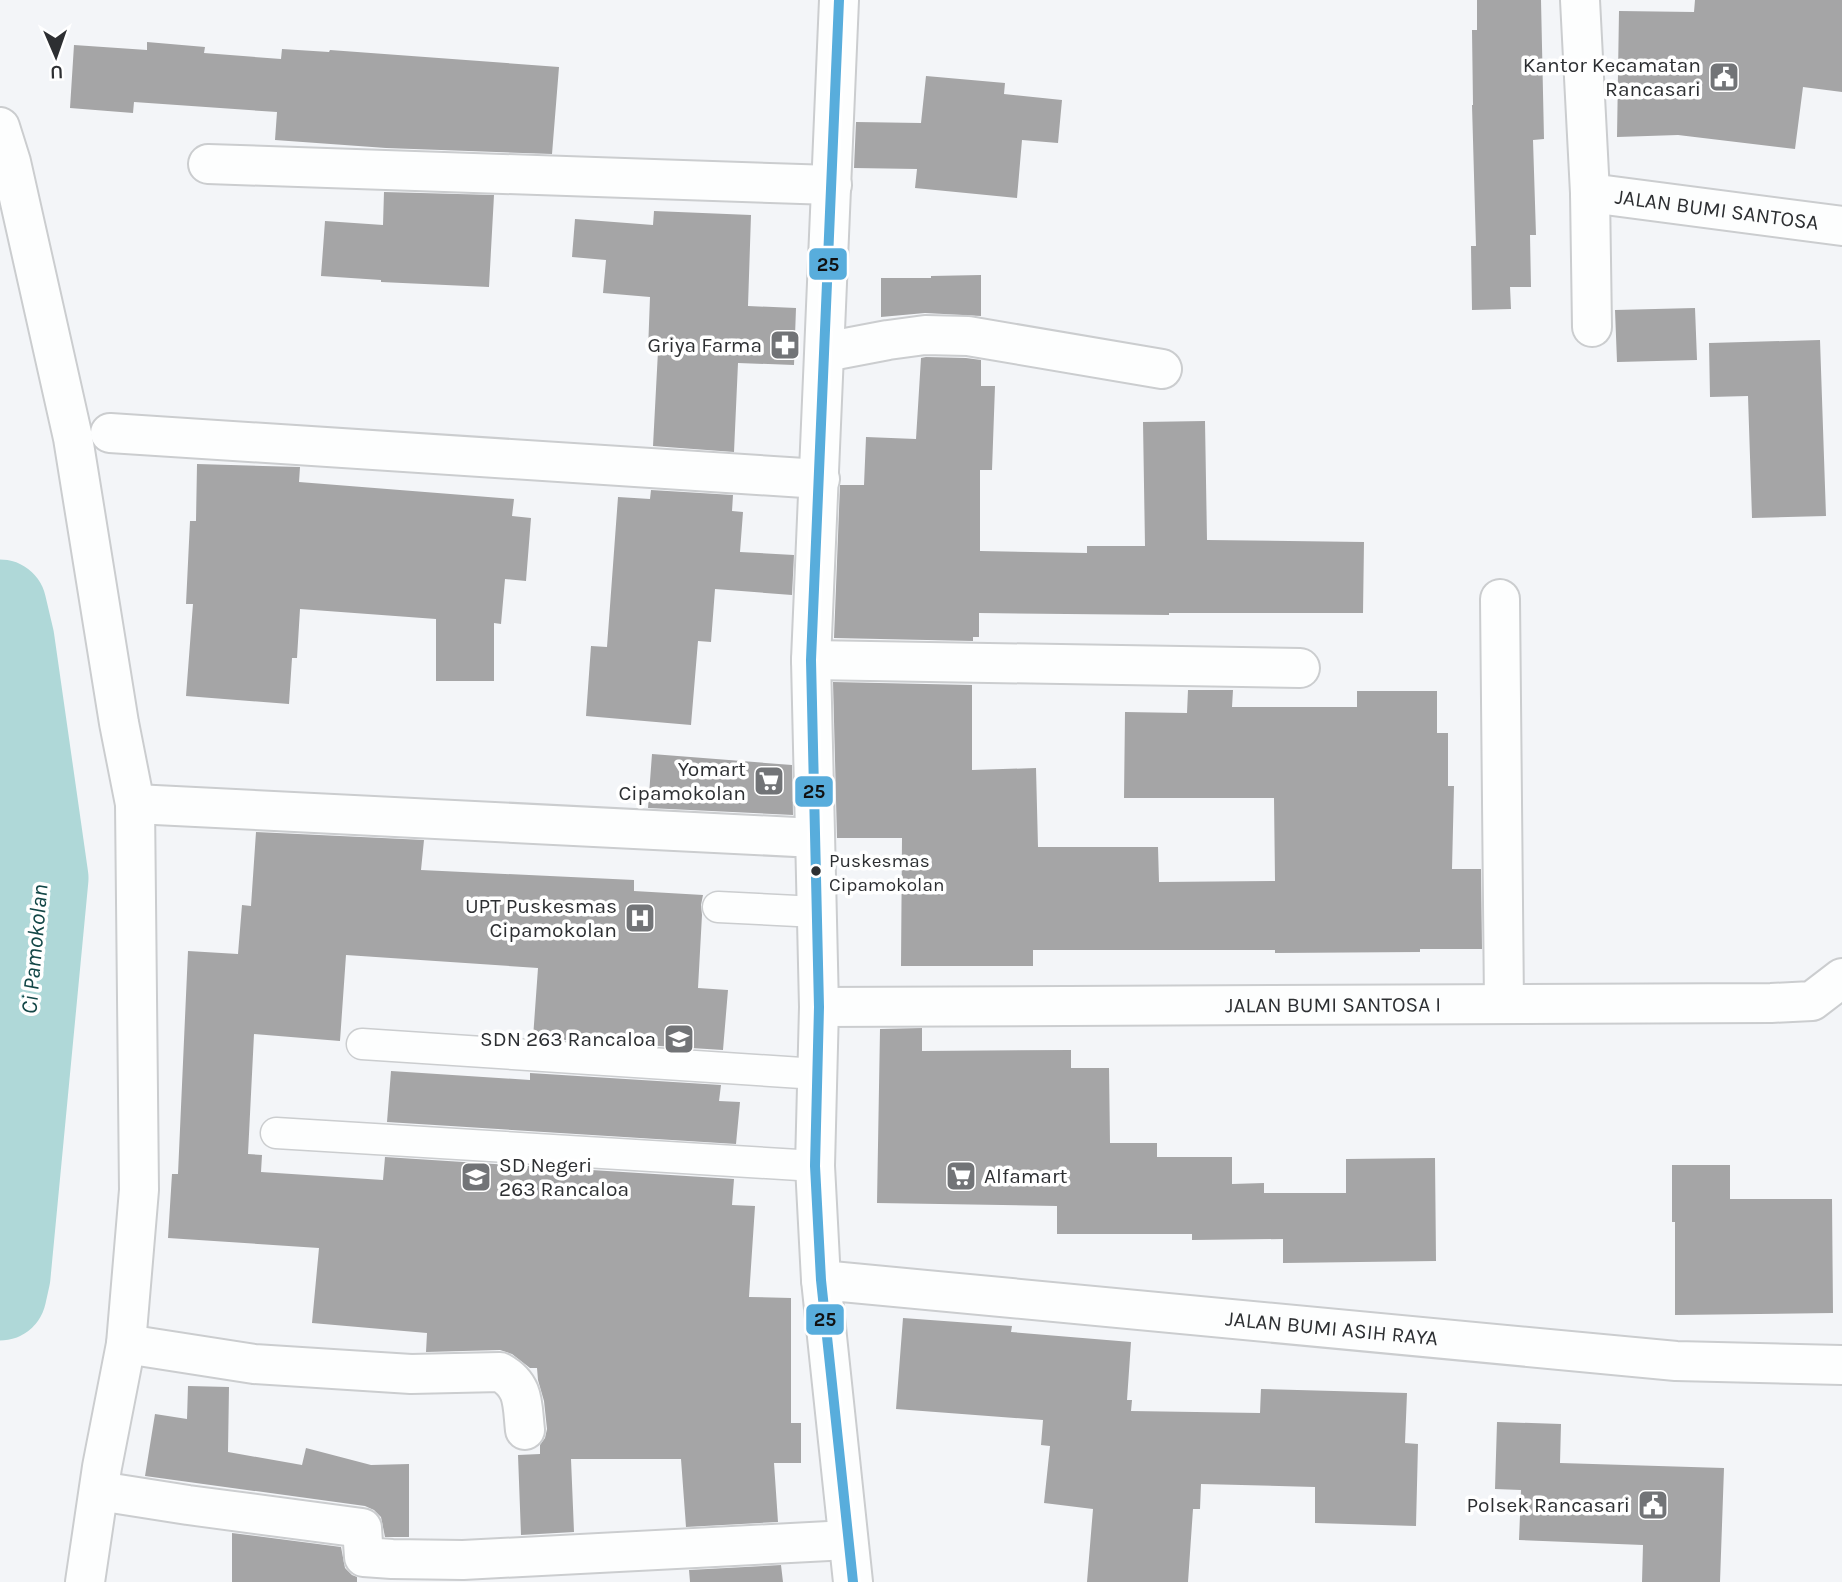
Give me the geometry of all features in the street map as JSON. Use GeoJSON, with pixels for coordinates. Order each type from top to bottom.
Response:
{"type":"FeatureCollection","features":[{"type":"Feature","properties":{"kind":"street"},"geometry":{"type":"LineString","coordinates":[[839,0],[811,660],[819,1007],[815,1166],[821,1280],[853,1582]]}},
{"type":"Feature","properties":{"kind":"street"},"geometry":{"type":"LineString","coordinates":[[1580,0],[1590,193],[1592,327]]}},
{"type":"Feature","properties":{"kind":"street"},"geometry":{"type":"LineString","coordinates":[[0,127],[11,162],[73,438],[119,723],[135,804],[139,1191],[126,1344],[85,1582]]}},
{"type":"Feature","properties":{"kind":"street"},"geometry":{"type":"LineString","coordinates":[[208,164],[832,185]]}},
{"type":"Feature","properties":{"kind":"street","name":"JALAN BUMI SANTOSA"},"geometry":{"type":"LineString","coordinates":[[1590,193],[1842,226]]}},
{"type":"Feature","properties":{"kind":"street"},"geometry":{"type":"LineString","coordinates":[[825,352],[925,335],[968,336],[1162,369]]}},
{"type":"Feature","properties":{"kind":"street"},"geometry":{"type":"LineString","coordinates":[[110,433],[820,479]]}},
{"type":"Feature","properties":{"kind":"street"},"geometry":{"type":"LineString","coordinates":[[1500,599],[1504,1004]]}},
{"type":"Feature","properties":{"kind":"street"},"geometry":{"type":"LineString","coordinates":[[811,660],[1300,668]]}},
{"type":"Feature","properties":{"kind":"street"},"geometry":{"type":"LineString","coordinates":[[135,804],[814,838]]}},
{"type":"Feature","properties":{"kind":"street","name":"JALAN BUMI SANTOSA I"},"geometry":{"type":"LineString","coordinates":[[819,1007],[1757,1003],[1812,1001],[1842,978]]}},
{"type":"Feature","properties":{"kind":"street","name":"JALAN BUMI ASIH RAYA"},"geometry":{"type":"LineString","coordinates":[[821,1280],[1676,1361],[1842,1365]]}},
{"type":"Feature","properties":{"kind":"street"},"geometry":{"type":"LineString","coordinates":[[126,1344],[254,1364],[411,1374],[500,1372],[513,1379],[521,1396],[525,1430]]}},
{"type":"Feature","properties":{"kind":"street"},"geometry":{"type":"LineString","coordinates":[[99,1491],[362,1528],[365,1557],[392,1559],[463,1560],[848,1540]]}},
{"type":"Feature","properties":{"kind":"lane"},"geometry":{"type":"LineString","coordinates":[[718,906],[817,912]]}},
{"type":"Feature","properties":{"kind":"lane"},"geometry":{"type":"LineString","coordinates":[[362,1044],[817,1074]]}},
{"type":"Feature","properties":{"kind":"lane"},"geometry":{"type":"LineString","coordinates":[[276,1133],[815,1166]]}},
{"type":"Feature","properties":{"kind":"building"},"geometry":{"type":"Polygon","coordinates":[[[1477,0],[1541,0],[1544,139],[1533,140],[1536,235],[1530,235],[1531,287],[1510,287],[1511,309],[1472,310],[1471,246],[1476,246],[1472,30],[1477,30],[1477,0]]]}},
{"type":"Feature","properties":{"kind":"building","name":"Kantor Kecamatan Rancasari"},"geometry":{"type":"Polygon","coordinates":[[[1695,0],[1842,0],[1842,92],[1803,87],[1795,149],[1678,135],[1617,137],[1619,11],[1694,12],[1695,0]]]}},
{"type":"Feature","properties":{"kind":"building"},"geometry":{"type":"Polygon","coordinates":[[[147,42],[205,47],[204,53],[281,59],[282,49],[330,50],[559,67],[552,154],[386,148],[275,140],[277,112],[134,102],[133,113],[70,108],[74,45],[147,50],[147,42]]]}},
{"type":"Feature","properties":{"kind":"building"},"geometry":{"type":"Polygon","coordinates":[[[926,76],[1005,83],[1004,94],[1062,100],[1058,143],[1022,140],[1017,198],[915,188],[917,169],[854,168],[856,122],[921,123],[926,76]]]}},
{"type":"Feature","properties":{"kind":"building"},"geometry":{"type":"Polygon","coordinates":[[[384,192],[494,195],[489,287],[321,276],[325,221],[383,225],[384,192]]]}},
{"type":"Feature","properties":{"kind":"building"},"geometry":{"type":"Polygon","coordinates":[[[654,211],[751,215],[748,306],[796,308],[794,365],[738,363],[734,452],[653,446],[658,351],[648,351],[650,297],[603,293],[606,260],[572,257],[575,219],[653,225],[654,211]]]}},
{"type":"Feature","properties":{"kind":"building"},"geometry":{"type":"Polygon","coordinates":[[[981,275],[981,316],[925,313],[881,317],[881,278],[981,275]]]}},
{"type":"Feature","properties":{"kind":"building"},"geometry":{"type":"Polygon","coordinates":[[[1695,308],[1697,360],[1617,362],[1615,310],[1695,308]]]}},
{"type":"Feature","properties":{"kind":"building"},"geometry":{"type":"Polygon","coordinates":[[[1820,340],[1826,516],[1752,518],[1748,396],[1710,397],[1709,343],[1820,340]]]}},
{"type":"Feature","properties":{"kind":"building"},"geometry":{"type":"Polygon","coordinates":[[[921,358],[981,360],[981,386],[995,386],[992,470],[980,470],[980,551],[1087,553],[1087,546],[1145,546],[1143,422],[1205,421],[1207,540],[1364,542],[1363,613],[979,613],[979,637],[973,637],[973,641],[834,638],[840,485],[864,485],[866,437],[916,439],[921,358]]]}},
{"type":"Feature","properties":{"kind":"building"},"geometry":{"type":"Polygon","coordinates":[[[197,464],[300,467],[299,482],[514,499],[512,516],[531,518],[526,581],[505,579],[501,624],[494,623],[494,681],[436,681],[436,619],[300,609],[297,658],[292,658],[289,704],[186,696],[193,604],[186,604],[190,521],[196,521],[197,464]]]}},
{"type":"Feature","properties":{"kind":"building"},"geometry":{"type":"Polygon","coordinates":[[[651,490],[733,495],[732,511],[743,512],[740,552],[794,555],[792,595],[715,589],[711,642],[698,641],[691,725],[586,716],[591,646],[607,647],[618,497],[650,499],[651,490]]]}},
{"type":"Feature","properties":{"kind":"building"},"geometry":{"type":"Polygon","coordinates":[[[833,682],[972,685],[972,770],[1036,768],[1038,847],[1158,847],[1159,882],[1275,881],[1274,798],[1124,798],[1125,712],[1187,713],[1188,690],[1233,690],[1232,707],[1357,707],[1357,691],[1437,691],[1437,733],[1448,733],[1448,786],[1454,786],[1452,869],[1481,869],[1482,949],[1275,953],[1275,950],[1033,950],[1033,966],[901,966],[902,838],[837,838],[833,682]]]}},
{"type":"Feature","properties":{"kind":"building"},"geometry":{"type":"Polygon","coordinates":[[[652,754],[792,765],[793,815],[648,808],[652,754]]]}},
{"type":"Feature","properties":{"kind":"building"},"geometry":{"type":"Polygon","coordinates":[[[256,832],[424,840],[421,870],[634,880],[634,891],[703,895],[698,988],[728,990],[723,1050],[533,1038],[538,968],[346,955],[340,1041],[254,1034],[248,1154],[262,1155],[261,1172],[383,1180],[385,1157],[734,1179],[732,1205],[755,1206],[749,1297],[791,1298],[791,1423],[801,1423],[801,1463],[774,1463],[778,1522],[686,1527],[681,1459],[571,1459],[574,1532],[521,1535],[518,1455],[540,1454],[540,1445],[547,1429],[537,1368],[530,1368],[512,1354],[500,1350],[426,1352],[427,1333],[312,1323],[319,1248],[168,1238],[172,1174],[178,1174],[188,951],[238,954],[242,905],[251,906],[256,832]]]}},
{"type":"Feature","properties":{"kind":"building"},"geometry":{"type":"Polygon","coordinates":[[[922,1028],[922,1051],[1071,1050],[1071,1068],[1109,1068],[1110,1143],[1157,1143],[1157,1157],[1232,1157],[1232,1184],[1264,1183],[1264,1193],[1346,1193],[1346,1159],[1435,1158],[1436,1261],[1283,1263],[1283,1239],[1192,1240],[1192,1234],[1057,1234],[1057,1206],[877,1203],[880,1029],[922,1028]]]}},
{"type":"Feature","properties":{"kind":"building"},"geometry":{"type":"Polygon","coordinates":[[[391,1071],[530,1080],[530,1073],[721,1085],[719,1101],[740,1102],[736,1144],[387,1122],[391,1071]]]}},
{"type":"Feature","properties":{"kind":"building"},"geometry":{"type":"Polygon","coordinates":[[[1672,1165],[1730,1165],[1730,1199],[1832,1199],[1833,1313],[1675,1315],[1672,1165]]]}},
{"type":"Feature","properties":{"kind":"building"},"geometry":{"type":"Polygon","coordinates":[[[903,1318],[1012,1326],[1011,1332],[1131,1342],[1127,1400],[1132,1400],[1131,1411],[1260,1413],[1261,1389],[1407,1393],[1405,1443],[1418,1444],[1416,1526],[1315,1523],[1315,1487],[1201,1484],[1200,1509],[1193,1509],[1188,1582],[1087,1582],[1093,1509],[1044,1503],[1050,1446],[1041,1445],[1043,1420],[896,1409],[903,1318]]]}},
{"type":"Feature","properties":{"kind":"building"},"geometry":{"type":"Polygon","coordinates":[[[188,1386],[229,1387],[228,1452],[302,1465],[306,1448],[371,1465],[409,1464],[409,1537],[385,1537],[381,1517],[365,1506],[145,1476],[155,1414],[187,1419],[188,1386]]]}},
{"type":"Feature","properties":{"kind":"building"},"geometry":{"type":"Polygon","coordinates":[[[1497,1422],[1561,1424],[1560,1463],[1724,1468],[1720,1582],[1642,1582],[1643,1545],[1519,1540],[1521,1490],[1495,1489],[1497,1422]]]}},
{"type":"Feature","properties":{"kind":"building"},"geometry":{"type":"Polygon","coordinates":[[[232,1533],[341,1547],[345,1568],[357,1577],[357,1582],[232,1582],[232,1533]]]}},
{"type":"Feature","properties":{"kind":"building"},"geometry":{"type":"Polygon","coordinates":[[[781,1565],[783,1582],[690,1582],[689,1570],[781,1565]]]}},
{"type":"Feature","properties":{"kind":"waterway","name":"Ci Pamokolan"},"geometry":{"type":"LineString","coordinates":[[0,606],[8,640],[42,878],[4,1276],[0,1294]]}},
{"type":"Feature","properties":{"kind":"transit line","name":"25"},"geometry":{"type":"LineString","coordinates":[[839,0],[811,660],[819,1007],[815,1166],[821,1280],[853,1582]]}},
{"type":"Feature","properties":{"kind":"place","name":"Kantor Kecamatan Rancasari"},"geometry":{"type":"Point","coordinates":[1724,77]}},
{"type":"Feature","properties":{"kind":"place","name":"Griya Farma"},"geometry":{"type":"Point","coordinates":[785,345]}},
{"type":"Feature","properties":{"kind":"place","name":"Yomart Cipamokolan"},"geometry":{"type":"Point","coordinates":[769,781]}},
{"type":"Feature","properties":{"kind":"place","name":"Puskesmas Cipamokolan"},"geometry":{"type":"Point","coordinates":[816,871]}},
{"type":"Feature","properties":{"kind":"place","name":"UPT Puskesmas Cipamokolan"},"geometry":{"type":"Point","coordinates":[640,918]}},
{"type":"Feature","properties":{"kind":"place","name":"SDN 263 Rancaloa"},"geometry":{"type":"Point","coordinates":[679,1039]}},
{"type":"Feature","properties":{"kind":"place","name":"Alfamart"},"geometry":{"type":"Point","coordinates":[961,1176]}},
{"type":"Feature","properties":{"kind":"place","name":"SD Negeri 263 Rancaloa"},"geometry":{"type":"Point","coordinates":[476,1177]}},
{"type":"Feature","properties":{"kind":"place","name":"Polsek Rancasari"},"geometry":{"type":"Point","coordinates":[1653,1505]}}]}
